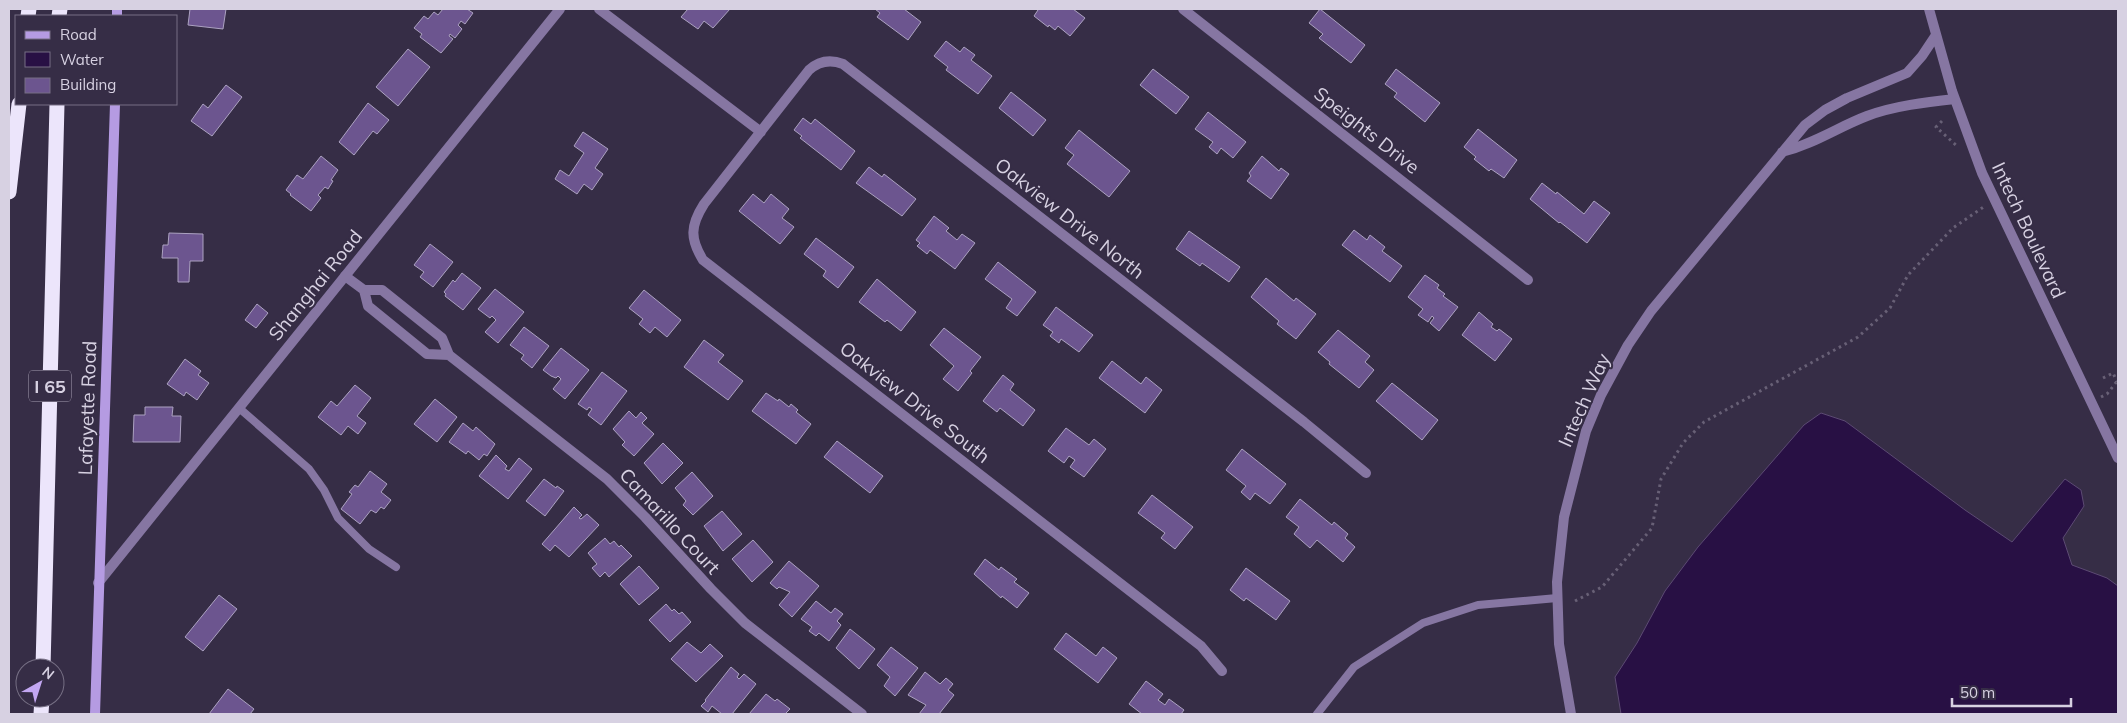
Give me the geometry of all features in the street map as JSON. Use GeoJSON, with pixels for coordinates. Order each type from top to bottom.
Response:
{"type":"FeatureCollection","features":[{"type":"Feature","properties":{"kind":"highway"},"geometry":{"type":"LineString","coordinates":[[9,192],[19,105]]}},
{"type":"Feature","properties":{"kind":"highway","name":"I 65"},"geometry":{"type":"LineString","coordinates":[[42,658],[57,105]]}},
{"type":"Feature","properties":{"kind":"main road","name":"Lafayette Road"},"geometry":{"type":"LineString","coordinates":[[95,714],[115,105]]}},
{"type":"Feature","properties":{"kind":"street","name":"Shanghai Road"},"geometry":{"type":"LineString","coordinates":[[98,583],[560,9]]}},
{"type":"Feature","properties":{"kind":"street"},"geometry":{"type":"LineString","coordinates":[[599,9],[761,132]]}},
{"type":"Feature","properties":{"kind":"street","name":"Speights Drive"},"geometry":{"type":"LineString","coordinates":[[1183,9],[1528,280]]}},
{"type":"Feature","properties":{"kind":"street","name":"Intech Boulevard"},"geometry":{"type":"LineString","coordinates":[[1929,9],[1955,98],[1982,173],[2118,458]]}},
{"type":"Feature","properties":{"kind":"street","name":"Intech Way"},"geometry":{"type":"LineString","coordinates":[[1571,714],[1559,644],[1557,582],[1564,517],[1574,470],[1586,431],[1601,395],[1628,346],[1651,311],[1805,125],[1825,110],[1872,86],[1907,73],[1922,56],[1936,35]]}},
{"type":"Feature","properties":{"kind":"street","name":"Oakview Drive North"},"geometry":{"type":"LineString","coordinates":[[761,132],[809,70],[822,62],[836,61],[843,64],[1288,410],[1366,473]]}},
{"type":"Feature","properties":{"kind":"street"},"geometry":{"type":"LineString","coordinates":[[1782,152],[1804,147],[1870,115],[1921,102],[1955,98]]}},
{"type":"Feature","properties":{"kind":"street","name":"Oakview Drive South"},"geometry":{"type":"LineString","coordinates":[[761,132],[697,216],[693,229],[693,240],[698,254],[1201,646],[1222,671]]}},
{"type":"Feature","properties":{"kind":"street","name":"Camarillo Court"},"geometry":{"type":"LineString","coordinates":[[345,276],[364,290],[382,290],[442,338],[449,355],[607,479],[745,623],[862,714]]}},
{"type":"Feature","properties":{"kind":"street","name":"Camarillo Court"},"geometry":{"type":"LineString","coordinates":[[364,290],[368,306],[427,354],[449,355]]}},
{"type":"Feature","properties":{"kind":"lane"},"geometry":{"type":"LineString","coordinates":[[239,408],[309,469],[324,490],[338,518],[369,549],[396,567]]}},
{"type":"Feature","properties":{"kind":"lane"},"geometry":{"type":"LineString","coordinates":[[1317,714],[1354,667],[1423,623],[1478,605],[1557,598]]}},
{"type":"Feature","properties":{"kind":"path"},"geometry":{"type":"LineString","coordinates":[[1942,121],[1936,127],[1957,146]]}},
{"type":"Feature","properties":{"kind":"path"},"geometry":{"type":"LineString","coordinates":[[1575,601],[1602,587],[1652,528],[1661,479],[1683,443],[1704,422],[1858,336],[1890,308],[1908,275],[1947,234],[1986,205]]}},
{"type":"Feature","properties":{"kind":"path"},"geometry":{"type":"LineString","coordinates":[[2092,402],[2107,394],[2118,381],[2113,373],[2102,378]]}},
{"type":"Feature","properties":{"kind":"path"},"geometry":{"type":"LineString","coordinates":[[2114,387],[2118,391]]}},
{"type":"Feature","properties":{"kind":"water"},"geometry":{"type":"Polygon","coordinates":[[[1821,413],[1845,421],[1965,510],[2012,542],[2065,479],[2081,490],[2084,506],[2063,538],[2072,565],[2107,578],[2118,586],[2118,714],[1621,714],[1615,677],[1637,643],[1665,591],[1698,547],[1804,425],[1821,413]]]}},
{"type":"Feature","properties":{"kind":"building"},"geometry":{"type":"Polygon","coordinates":[[[190,9],[226,9],[223,29],[188,25],[190,9]]]}},
{"type":"Feature","properties":{"kind":"building"},"geometry":{"type":"Polygon","coordinates":[[[443,9],[467,9],[473,13],[465,24],[461,21],[458,25],[462,29],[455,38],[450,34],[449,36],[453,39],[441,53],[420,37],[422,34],[414,28],[424,16],[428,19],[434,12],[438,15],[443,9]]]}},
{"type":"Feature","properties":{"kind":"building"},"geometry":{"type":"Polygon","coordinates":[[[688,9],[730,9],[713,28],[704,21],[698,29],[681,17],[688,9]]]}},
{"type":"Feature","properties":{"kind":"building"},"geometry":{"type":"Polygon","coordinates":[[[875,9],[904,9],[921,22],[908,40],[877,17],[880,13],[875,9]]]}},
{"type":"Feature","properties":{"kind":"building"},"geometry":{"type":"Polygon","coordinates":[[[1036,9],[1073,9],[1085,18],[1070,36],[1058,26],[1055,30],[1034,16],[1038,10],[1036,9]]]}},
{"type":"Feature","properties":{"kind":"building"},"geometry":{"type":"Polygon","coordinates":[[[1320,9],[1365,45],[1351,63],[1319,38],[1323,34],[1309,23],[1320,9]]]}},
{"type":"Feature","properties":{"kind":"building"},"geometry":{"type":"Polygon","coordinates":[[[946,41],[960,52],[964,47],[975,55],[971,60],[992,76],[978,94],[946,70],[948,67],[934,56],[946,41]]]}},
{"type":"Feature","properties":{"kind":"building"},"geometry":{"type":"Polygon","coordinates":[[[408,49],[430,67],[398,106],[376,87],[408,49]]]}},
{"type":"Feature","properties":{"kind":"building"},"geometry":{"type":"Polygon","coordinates":[[[1153,69],[1189,97],[1176,114],[1140,85],[1153,69]]]}},
{"type":"Feature","properties":{"kind":"building"},"geometry":{"type":"Polygon","coordinates":[[[1396,69],[1440,103],[1425,122],[1394,97],[1397,93],[1385,84],[1396,69]]]}},
{"type":"Feature","properties":{"kind":"building"},"geometry":{"type":"Polygon","coordinates":[[[226,85],[242,97],[212,136],[191,121],[203,104],[208,108],[226,85]]]}},
{"type":"Feature","properties":{"kind":"building"},"geometry":{"type":"Polygon","coordinates":[[[1011,92],[1046,120],[1033,136],[999,108],[1011,92]]]}},
{"type":"Feature","properties":{"kind":"building"},"geometry":{"type":"Polygon","coordinates":[[[368,103],[389,120],[377,134],[373,131],[354,155],[339,142],[368,103]]]}},
{"type":"Feature","properties":{"kind":"building"},"geometry":{"type":"Polygon","coordinates":[[[1208,112],[1246,142],[1233,158],[1221,148],[1217,154],[1209,147],[1213,142],[1195,129],[1208,112]]]}},
{"type":"Feature","properties":{"kind":"building"},"geometry":{"type":"Polygon","coordinates":[[[803,118],[811,124],[815,119],[855,151],[841,170],[800,138],[802,136],[794,130],[803,118]]]}},
{"type":"Feature","properties":{"kind":"building"},"geometry":{"type":"Polygon","coordinates":[[[1478,129],[1517,160],[1504,178],[1491,169],[1489,171],[1474,159],[1476,157],[1464,147],[1478,129]]]}},
{"type":"Feature","properties":{"kind":"building"},"geometry":{"type":"Polygon","coordinates":[[[1079,130],[1130,171],[1109,197],[1067,164],[1074,155],[1065,148],[1079,130]]]}},
{"type":"Feature","properties":{"kind":"building"},"geometry":{"type":"Polygon","coordinates":[[[583,132],[608,149],[595,168],[603,174],[592,190],[584,184],[577,194],[555,179],[560,170],[569,176],[584,153],[574,146],[583,132]]]}},
{"type":"Feature","properties":{"kind":"building"},"geometry":{"type":"Polygon","coordinates":[[[321,156],[338,170],[331,180],[333,181],[328,189],[325,187],[318,195],[321,198],[311,211],[286,190],[297,175],[303,179],[321,156]]]}},
{"type":"Feature","properties":{"kind":"building"},"geometry":{"type":"Polygon","coordinates":[[[1262,156],[1279,171],[1281,168],[1289,174],[1271,199],[1247,181],[1251,176],[1249,173],[1262,156]]]}},
{"type":"Feature","properties":{"kind":"building"},"geometry":{"type":"Polygon","coordinates":[[[869,167],[882,177],[884,174],[916,199],[902,216],[856,183],[869,167]]]}},
{"type":"Feature","properties":{"kind":"building"},"geometry":{"type":"Polygon","coordinates":[[[1542,183],[1556,194],[1557,192],[1584,214],[1594,201],[1610,213],[1587,243],[1530,199],[1542,183]]]}},
{"type":"Feature","properties":{"kind":"building"},"geometry":{"type":"Polygon","coordinates":[[[753,194],[764,203],[771,194],[789,209],[782,218],[794,227],[780,244],[739,211],[753,194]]]}},
{"type":"Feature","properties":{"kind":"building"},"geometry":{"type":"Polygon","coordinates":[[[934,216],[949,228],[946,231],[957,240],[962,234],[975,243],[955,269],[930,250],[927,254],[917,246],[920,243],[916,240],[934,216]]]}},
{"type":"Feature","properties":{"kind":"building"},"geometry":{"type":"Polygon","coordinates":[[[1354,230],[1367,240],[1370,235],[1385,247],[1382,251],[1402,266],[1390,282],[1342,245],[1354,230]]]}},
{"type":"Feature","properties":{"kind":"building"},"geometry":{"type":"Polygon","coordinates":[[[1189,231],[1240,267],[1229,282],[1202,263],[1200,266],[1176,249],[1189,231]]]}},
{"type":"Feature","properties":{"kind":"building"},"geometry":{"type":"Polygon","coordinates":[[[169,233],[203,234],[203,261],[190,261],[189,282],[178,282],[178,258],[162,258],[163,245],[168,245],[169,233]]]}},
{"type":"Feature","properties":{"kind":"building"},"geometry":{"type":"Polygon","coordinates":[[[816,238],[854,267],[838,288],[823,276],[826,271],[804,254],[816,238]]]}},
{"type":"Feature","properties":{"kind":"building"},"geometry":{"type":"Polygon","coordinates":[[[430,244],[453,262],[433,287],[420,277],[424,272],[414,265],[430,244]]]}},
{"type":"Feature","properties":{"kind":"building"},"geometry":{"type":"Polygon","coordinates":[[[998,262],[1036,292],[1017,316],[1006,308],[1012,299],[985,279],[998,262]]]}},
{"type":"Feature","properties":{"kind":"building"},"geometry":{"type":"Polygon","coordinates":[[[462,273],[481,288],[463,310],[445,296],[444,292],[453,280],[455,282],[462,273]]]}},
{"type":"Feature","properties":{"kind":"building"},"geometry":{"type":"Polygon","coordinates":[[[1425,275],[1439,285],[1437,288],[1445,294],[1443,296],[1458,307],[1439,331],[1430,323],[1434,318],[1432,316],[1428,322],[1418,315],[1423,309],[1408,297],[1425,275]]]}},
{"type":"Feature","properties":{"kind":"building"},"geometry":{"type":"Polygon","coordinates":[[[1266,278],[1294,301],[1296,298],[1316,314],[1296,339],[1277,324],[1279,321],[1251,297],[1266,278]]]}},
{"type":"Feature","properties":{"kind":"building"},"geometry":{"type":"Polygon","coordinates":[[[877,279],[916,312],[901,331],[887,320],[885,322],[859,302],[877,279]]]}},
{"type":"Feature","properties":{"kind":"building"},"geometry":{"type":"Polygon","coordinates":[[[495,289],[524,312],[498,343],[485,332],[496,320],[478,309],[495,289]]]}},
{"type":"Feature","properties":{"kind":"building"},"geometry":{"type":"Polygon","coordinates":[[[644,290],[681,320],[667,337],[655,327],[650,333],[639,324],[643,319],[629,308],[644,290]]]}},
{"type":"Feature","properties":{"kind":"building"},"geometry":{"type":"Polygon","coordinates":[[[257,304],[268,313],[256,328],[245,320],[257,304]]]}},
{"type":"Feature","properties":{"kind":"building"},"geometry":{"type":"Polygon","coordinates":[[[1056,307],[1093,335],[1079,352],[1061,339],[1059,343],[1050,336],[1053,332],[1043,325],[1056,307]]]}},
{"type":"Feature","properties":{"kind":"building"},"geometry":{"type":"Polygon","coordinates":[[[1479,312],[1493,324],[1491,327],[1497,331],[1499,329],[1512,339],[1495,361],[1462,335],[1479,312]]]}},
{"type":"Feature","properties":{"kind":"building"},"geometry":{"type":"Polygon","coordinates":[[[524,327],[549,346],[532,368],[521,359],[524,355],[510,345],[524,327]]]}},
{"type":"Feature","properties":{"kind":"building"},"geometry":{"type":"Polygon","coordinates":[[[944,328],[981,357],[970,371],[972,373],[958,391],[943,379],[954,366],[930,345],[944,328]]]}},
{"type":"Feature","properties":{"kind":"building"},"geometry":{"type":"Polygon","coordinates":[[[1338,330],[1370,356],[1365,362],[1374,370],[1359,388],[1329,364],[1330,362],[1318,352],[1338,330]]]}},
{"type":"Feature","properties":{"kind":"building"},"geometry":{"type":"Polygon","coordinates":[[[704,340],[724,355],[718,362],[743,381],[728,400],[684,367],[704,340]]]}},
{"type":"Feature","properties":{"kind":"building"},"geometry":{"type":"Polygon","coordinates":[[[561,348],[589,370],[565,399],[553,389],[561,379],[558,376],[556,378],[551,376],[543,370],[561,348]]]}},
{"type":"Feature","properties":{"kind":"building"},"geometry":{"type":"Polygon","coordinates":[[[185,359],[201,371],[198,375],[209,383],[197,400],[186,392],[184,396],[167,384],[185,359]]]}},
{"type":"Feature","properties":{"kind":"building"},"geometry":{"type":"Polygon","coordinates":[[[1112,361],[1141,384],[1146,377],[1162,390],[1145,413],[1099,378],[1112,361]]]}},
{"type":"Feature","properties":{"kind":"building"},"geometry":{"type":"Polygon","coordinates":[[[602,372],[627,391],[601,425],[588,415],[592,409],[589,407],[587,410],[578,404],[602,372]]]}},
{"type":"Feature","properties":{"kind":"building"},"geometry":{"type":"Polygon","coordinates":[[[1003,375],[1014,384],[1010,390],[1035,410],[1023,426],[1000,408],[997,412],[983,401],[1003,375]]]}},
{"type":"Feature","properties":{"kind":"building"},"geometry":{"type":"Polygon","coordinates":[[[1392,383],[1438,420],[1422,440],[1376,401],[1392,383]]]}},
{"type":"Feature","properties":{"kind":"building"},"geometry":{"type":"Polygon","coordinates":[[[355,385],[371,398],[357,416],[366,423],[358,434],[348,426],[341,435],[318,417],[331,401],[337,406],[355,385]]]}},
{"type":"Feature","properties":{"kind":"building"},"geometry":{"type":"Polygon","coordinates":[[[766,393],[778,401],[779,399],[789,407],[791,404],[798,410],[796,412],[811,424],[796,444],[752,411],[766,393]]]}},
{"type":"Feature","properties":{"kind":"building"},"geometry":{"type":"Polygon","coordinates":[[[435,399],[457,417],[437,442],[414,424],[435,399]]]}},
{"type":"Feature","properties":{"kind":"building"},"geometry":{"type":"Polygon","coordinates":[[[145,407],[173,407],[172,416],[181,416],[180,442],[133,442],[134,415],[145,415],[145,407]]]}},
{"type":"Feature","properties":{"kind":"building"},"geometry":{"type":"Polygon","coordinates":[[[629,411],[636,418],[641,412],[647,418],[642,423],[654,434],[634,456],[622,445],[625,442],[613,429],[629,411]]]}},
{"type":"Feature","properties":{"kind":"building"},"geometry":{"type":"Polygon","coordinates":[[[463,423],[473,431],[476,427],[495,444],[487,456],[484,454],[479,460],[468,451],[466,454],[449,442],[463,423]]]}},
{"type":"Feature","properties":{"kind":"building"},"geometry":{"type":"Polygon","coordinates":[[[1066,428],[1089,445],[1094,439],[1106,449],[1084,477],[1070,467],[1075,460],[1069,456],[1064,463],[1048,451],[1066,428]]]}},
{"type":"Feature","properties":{"kind":"building"},"geometry":{"type":"Polygon","coordinates":[[[837,441],[883,476],[870,493],[824,457],[837,441]]]}},
{"type":"Feature","properties":{"kind":"building"},"geometry":{"type":"Polygon","coordinates":[[[663,443],[683,463],[662,484],[644,463],[663,443]]]}},
{"type":"Feature","properties":{"kind":"building"},"geometry":{"type":"Polygon","coordinates":[[[1242,449],[1286,484],[1270,504],[1255,493],[1250,500],[1241,492],[1246,486],[1226,470],[1242,449]]]}},
{"type":"Feature","properties":{"kind":"building"},"geometry":{"type":"Polygon","coordinates":[[[496,455],[507,466],[505,469],[509,471],[519,458],[532,469],[508,499],[479,476],[496,455]]]}},
{"type":"Feature","properties":{"kind":"building"},"geometry":{"type":"Polygon","coordinates":[[[370,471],[387,484],[381,492],[391,500],[384,509],[381,507],[376,513],[371,510],[360,524],[341,509],[352,494],[349,492],[355,485],[358,487],[370,471]]]}},
{"type":"Feature","properties":{"kind":"building"},"geometry":{"type":"Polygon","coordinates":[[[692,472],[713,496],[693,515],[683,505],[686,501],[675,488],[692,472]]]}},
{"type":"Feature","properties":{"kind":"building"},"geometry":{"type":"Polygon","coordinates":[[[544,479],[556,488],[557,486],[564,491],[545,516],[526,501],[544,479]]]}},
{"type":"Feature","properties":{"kind":"building"},"geometry":{"type":"Polygon","coordinates":[[[1152,495],[1193,527],[1175,549],[1161,538],[1165,533],[1138,513],[1152,495]]]}},
{"type":"Feature","properties":{"kind":"building"},"geometry":{"type":"Polygon","coordinates":[[[1300,499],[1332,525],[1334,522],[1348,534],[1345,538],[1355,547],[1343,562],[1317,540],[1310,548],[1294,534],[1299,527],[1286,517],[1300,499]]]}},
{"type":"Feature","properties":{"kind":"building"},"geometry":{"type":"Polygon","coordinates":[[[574,507],[582,515],[579,518],[581,519],[587,514],[599,525],[569,557],[555,545],[550,551],[542,544],[574,507]]]}},
{"type":"Feature","properties":{"kind":"building"},"geometry":{"type":"Polygon","coordinates":[[[722,511],[742,534],[723,551],[704,526],[722,511]]]}},
{"type":"Feature","properties":{"kind":"building"},"geometry":{"type":"Polygon","coordinates":[[[605,538],[610,544],[614,541],[619,547],[621,545],[632,556],[609,577],[605,572],[600,577],[592,568],[597,564],[588,553],[605,538]]]}},
{"type":"Feature","properties":{"kind":"building"},"geometry":{"type":"Polygon","coordinates":[[[753,540],[773,562],[752,582],[732,559],[753,540]]]}},
{"type":"Feature","properties":{"kind":"building"},"geometry":{"type":"Polygon","coordinates":[[[985,559],[999,570],[1001,567],[1017,579],[1014,582],[1029,593],[1017,608],[1002,596],[1001,598],[974,574],[985,559]]]}},
{"type":"Feature","properties":{"kind":"building"},"geometry":{"type":"Polygon","coordinates":[[[789,561],[819,586],[792,617],[779,605],[790,592],[779,587],[777,589],[770,583],[789,561]]]}},
{"type":"Feature","properties":{"kind":"building"},"geometry":{"type":"Polygon","coordinates":[[[639,566],[659,588],[639,605],[620,584],[639,566]]]}},
{"type":"Feature","properties":{"kind":"building"},"geometry":{"type":"Polygon","coordinates":[[[1246,568],[1290,601],[1276,620],[1246,598],[1244,601],[1230,590],[1246,568]]]}},
{"type":"Feature","properties":{"kind":"building"},"geometry":{"type":"Polygon","coordinates":[[[219,595],[237,609],[203,651],[185,637],[219,595]]]}},
{"type":"Feature","properties":{"kind":"building"},"geometry":{"type":"Polygon","coordinates":[[[816,601],[831,613],[835,608],[843,614],[837,621],[841,625],[829,641],[819,633],[816,636],[809,631],[812,627],[801,619],[816,601]]]}},
{"type":"Feature","properties":{"kind":"building"},"geometry":{"type":"Polygon","coordinates":[[[666,604],[672,611],[674,609],[679,614],[682,612],[691,622],[670,642],[649,620],[666,604]]]}},
{"type":"Feature","properties":{"kind":"building"},"geometry":{"type":"Polygon","coordinates":[[[850,629],[875,649],[859,669],[836,648],[850,629]]]}},
{"type":"Feature","properties":{"kind":"building"},"geometry":{"type":"Polygon","coordinates":[[[1066,633],[1096,656],[1103,647],[1117,658],[1098,683],[1054,649],[1066,633]]]}},
{"type":"Feature","properties":{"kind":"building"},"geometry":{"type":"Polygon","coordinates":[[[687,642],[701,653],[710,644],[723,656],[696,682],[671,659],[687,642]]]}},
{"type":"Feature","properties":{"kind":"building"},"geometry":{"type":"Polygon","coordinates":[[[891,647],[918,668],[895,696],[884,686],[890,677],[877,665],[891,647]]]}},
{"type":"Feature","properties":{"kind":"building"},"geometry":{"type":"Polygon","coordinates":[[[731,667],[739,674],[737,677],[739,679],[744,674],[756,684],[732,714],[722,714],[712,706],[708,712],[701,706],[731,667]]]}},
{"type":"Feature","properties":{"kind":"building"},"geometry":{"type":"Polygon","coordinates":[[[925,672],[940,684],[946,678],[953,684],[948,690],[954,695],[939,714],[919,714],[926,705],[908,695],[925,672]]]}},
{"type":"Feature","properties":{"kind":"building"},"geometry":{"type":"Polygon","coordinates":[[[1146,681],[1163,694],[1158,700],[1165,705],[1169,699],[1184,710],[1181,714],[1142,714],[1129,704],[1146,681]]]}},
{"type":"Feature","properties":{"kind":"building"},"geometry":{"type":"Polygon","coordinates":[[[228,689],[254,709],[250,714],[209,714],[228,689]]]}},
{"type":"Feature","properties":{"kind":"building"},"geometry":{"type":"Polygon","coordinates":[[[766,694],[775,701],[777,699],[790,709],[785,714],[749,714],[766,694]]]}}]}
